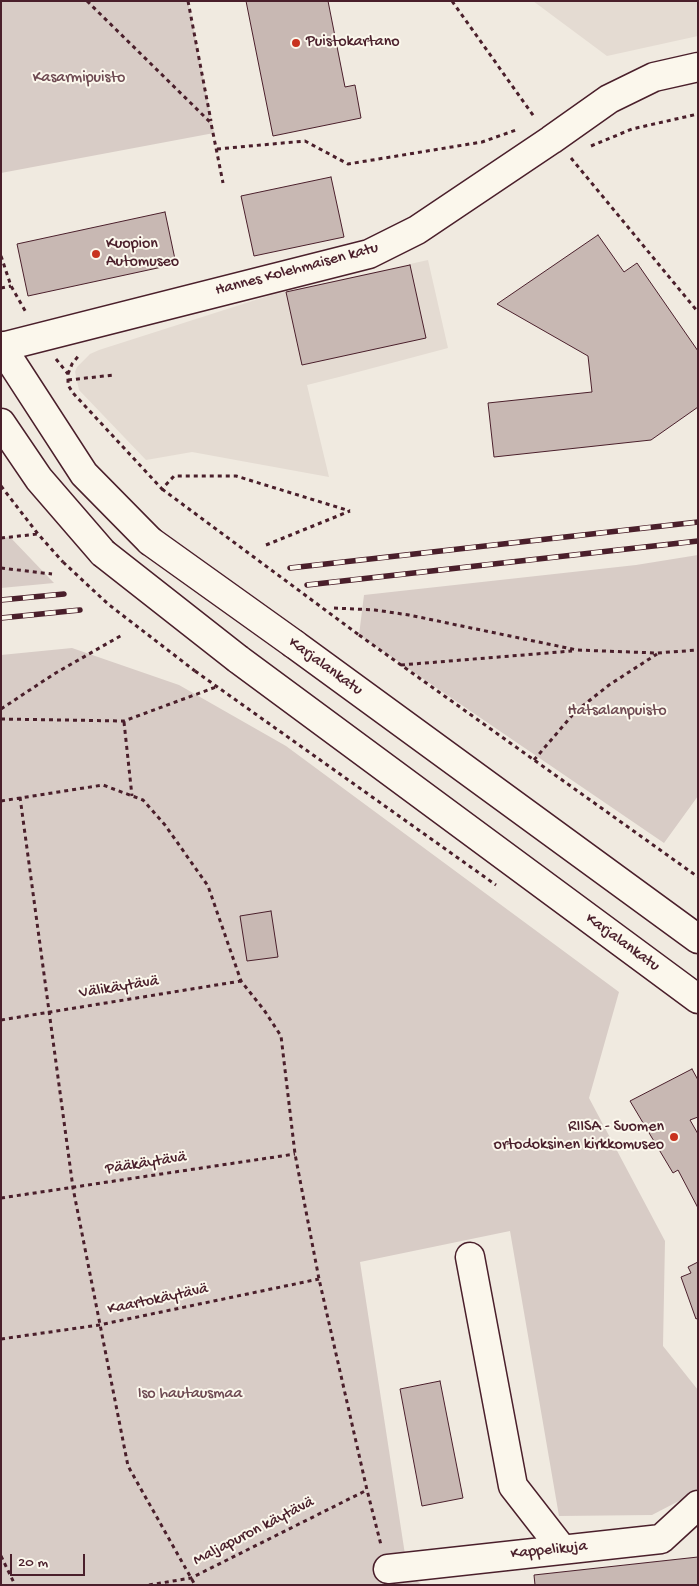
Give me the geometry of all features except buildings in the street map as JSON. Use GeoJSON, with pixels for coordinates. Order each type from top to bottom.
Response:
{"type":"FeatureCollection","features":[{"type":"Feature","properties":{"kind":"main road","name":"Hannes Kolehmaisen katu"},"geometry":{"type":"LineString","coordinates":[[1,346],[40,338],[369,254],[417,230],[552,140],[609,99],[654,77],[698,67]]}},
{"type":"Feature","properties":{"kind":"main road","name":"Karjalankatu"},"geometry":{"type":"LineString","coordinates":[[1,346],[84,474],[150,541],[698,939]]}},
{"type":"Feature","properties":{"kind":"main road","name":"Karjalankatu"},"geometry":{"type":"LineString","coordinates":[[1,424],[39,479],[103,553],[238,660],[698,999]]}},
{"type":"Feature","properties":{"kind":"main road"},"geometry":{"type":"LineString","coordinates":[[470,1257],[513,1486],[562,1549]]}},
{"type":"Feature","properties":{"kind":"main road","name":"Kappelikuja"},"geometry":{"type":"LineString","coordinates":[[388,1569],[661,1539],[698,1505]]}},
{"type":"Feature","properties":{"kind":"path"},"geometry":{"type":"LineString","coordinates":[[87,1],[212,123]]}},
{"type":"Feature","properties":{"kind":"path"},"geometry":{"type":"LineString","coordinates":[[188,1],[223,183]]}},
{"type":"Feature","properties":{"kind":"path"},"geometry":{"type":"LineString","coordinates":[[452,1],[538,122]]}},
{"type":"Feature","properties":{"kind":"path"},"geometry":{"type":"LineString","coordinates":[[587,148],[632,129],[698,114]]}},
{"type":"Feature","properties":{"kind":"path"},"geometry":{"type":"LineString","coordinates":[[217,149],[305,141],[348,164],[482,142],[519,128]]}},
{"type":"Feature","properties":{"kind":"path"},"geometry":{"type":"LineString","coordinates":[[578,152],[569,156],[698,312]]}},
{"type":"Feature","properties":{"kind":"path"},"geometry":{"type":"LineString","coordinates":[[1,256],[11,286],[40,338],[68,374],[68,385],[73,393],[162,489],[400,665],[698,877]]}},
{"type":"Feature","properties":{"kind":"path"},"geometry":{"type":"LineString","coordinates":[[1,288],[11,286]]}},
{"type":"Feature","properties":{"kind":"path"},"geometry":{"type":"LineString","coordinates":[[68,380],[114,375]]}},
{"type":"Feature","properties":{"kind":"path"},"geometry":{"type":"LineString","coordinates":[[162,489],[174,476],[236,476],[350,511],[266,544]]}},
{"type":"Feature","properties":{"kind":"path"},"geometry":{"type":"LineString","coordinates":[[1,486],[38,534],[63,562],[108,604],[216,687],[497,886]]}},
{"type":"Feature","properties":{"kind":"path"},"geometry":{"type":"LineString","coordinates":[[1,538],[38,534]]}},
{"type":"Feature","properties":{"kind":"path"},"geometry":{"type":"LineString","coordinates":[[1,568],[52,574]]}},
{"type":"Feature","properties":{"kind":"path"},"geometry":{"type":"LineString","coordinates":[[334,608],[375,610],[409,615],[577,650]]}},
{"type":"Feature","properties":{"kind":"path"},"geometry":{"type":"LineString","coordinates":[[1,709],[54,674],[122,635]]}},
{"type":"Feature","properties":{"kind":"path"},"geometry":{"type":"LineString","coordinates":[[400,665],[577,650],[657,653],[698,650]]}},
{"type":"Feature","properties":{"kind":"path"},"geometry":{"type":"LineString","coordinates":[[534,760],[575,712],[609,685],[657,653]]}},
{"type":"Feature","properties":{"kind":"path"},"geometry":{"type":"LineString","coordinates":[[1,719],[124,721],[216,687]]}},
{"type":"Feature","properties":{"kind":"path"},"geometry":{"type":"LineString","coordinates":[[124,721],[132,796]]}},
{"type":"Feature","properties":{"kind":"path"},"geometry":{"type":"LineString","coordinates":[[1,801],[103,784],[143,800],[165,825],[208,886],[241,981],[264,1010],[281,1036],[294,1154],[319,1279],[367,1490],[388,1569]]}},
{"type":"Feature","properties":{"kind":"path"},"geometry":{"type":"LineString","coordinates":[[20,797],[73,1188],[128,1466],[195,1585]]}},
{"type":"Feature","properties":{"kind":"path","name":"Välikäytävä"},"geometry":{"type":"LineString","coordinates":[[1,1020],[241,981]]}},
{"type":"Feature","properties":{"kind":"path","name":"Pääkäytävä"},"geometry":{"type":"LineString","coordinates":[[1,1198],[294,1154]]}},
{"type":"Feature","properties":{"kind":"path","name":"Kaartokäytävä"},"geometry":{"type":"LineString","coordinates":[[1,1339],[99,1325],[319,1279]]}},
{"type":"Feature","properties":{"kind":"path","name":"Maljapuron käytävä"},"geometry":{"type":"LineString","coordinates":[[149,1585],[191,1578],[367,1490]]}},
{"type":"Feature","properties":{"kind":"path"},"geometry":{"type":"LineString","coordinates":[[1,1556],[15,1585]]}},
{"type":"Feature","properties":{"kind":"shaded area"},"geometry":{"type":"Polygon","coordinates":[[[533,1],[698,1],[698,36],[607,56],[533,1]]]}},
{"type":"Feature","properties":{"kind":"shaded area"},"geometry":{"type":"Polygon","coordinates":[[[428,260],[448,348],[307,385],[329,477],[192,452],[146,460],[79,390],[75,372],[77,367],[90,354],[99,350],[271,295],[428,260]]]}},
{"type":"Feature","properties":{"kind":"green space","name":"Kasarmipuisto"},"geometry":{"type":"Polygon","coordinates":[[[1,1],[188,1],[214,133],[1,173],[1,1]]]}},
{"type":"Feature","properties":{"kind":"green space"},"geometry":{"type":"Polygon","coordinates":[[[10,537],[54,583],[1,588],[1,538],[10,537]]]}},
{"type":"Feature","properties":{"kind":"green space","name":"Hatsalanpuisto"},"geometry":{"type":"Polygon","coordinates":[[[698,555],[698,796],[664,843],[359,635],[364,595],[636,565],[698,555]]]}},
{"type":"Feature","properties":{"kind":"green space","name":"Iso hautausmaa"},"geometry":{"type":"Polygon","coordinates":[[[72,648],[179,685],[286,746],[619,992],[589,1098],[665,1241],[663,1346],[698,1390],[698,1491],[652,1515],[559,1516],[510,1231],[360,1262],[408,1574],[422,1585],[1,1585],[1,655],[72,648]]]}},
{"type":"Feature","properties":{"kind":"railway"},"geometry":{"type":"LineString","coordinates":[[290,568],[698,522]]}},
{"type":"Feature","properties":{"kind":"railway"},"geometry":{"type":"LineString","coordinates":[[307,585],[698,541]]}},
{"type":"Feature","properties":{"kind":"railway"},"geometry":{"type":"LineString","coordinates":[[1,600],[64,594]]}},
{"type":"Feature","properties":{"kind":"railway"},"geometry":{"type":"LineString","coordinates":[[1,618],[80,610]]}},
{"type":"Feature","properties":{"kind":"place","name":"Puistokartano"},"geometry":{"type":"Point","coordinates":[296,43]}},
{"type":"Feature","properties":{"kind":"place","name":"Kuopion Automuseo"},"geometry":{"type":"Point","coordinates":[96,254]}},
{"type":"Feature","properties":{"kind":"place","name":"RIISA - Suomen ortodoksinen kirkkomuseo"},"geometry":{"type":"Point","coordinates":[674,1137]}}]}
